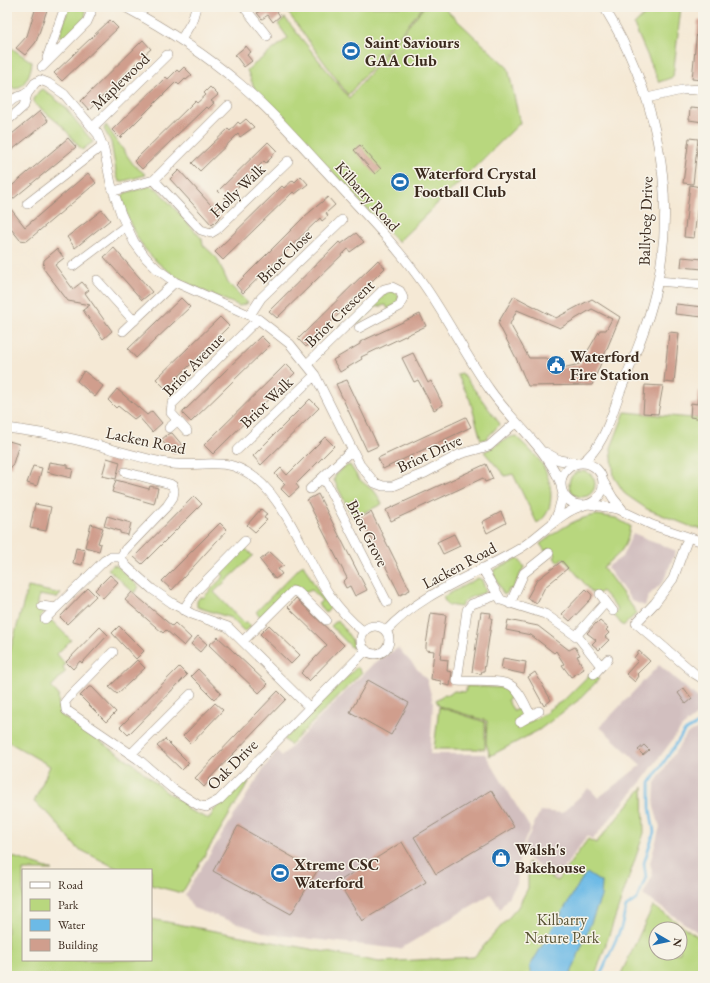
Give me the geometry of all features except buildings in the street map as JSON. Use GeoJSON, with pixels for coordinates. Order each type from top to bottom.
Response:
{"type":"FeatureCollection","features":[{"type":"Feature","properties":{"kind":"street"},"geometry":{"type":"LineString","coordinates":[[7,104],[14,97],[25,95],[35,83],[40,80],[42,67],[52,46],[65,7]]}},
{"type":"Feature","properties":{"kind":"street"},"geometry":{"type":"LineString","coordinates":[[42,67],[87,22],[91,13],[87,7]]}},
{"type":"Feature","properties":{"kind":"street","name":"Kilbarry Road"},"geometry":{"type":"LineString","coordinates":[[125,7],[181,40],[226,73],[261,103],[386,237],[422,282],[480,375],[515,422],[542,451],[553,466],[561,484]]}},
{"type":"Feature","properties":{"kind":"street"},"geometry":{"type":"LineString","coordinates":[[181,40],[192,21],[196,7]]}},
{"type":"Feature","properties":{"kind":"street"},"geometry":{"type":"LineString","coordinates":[[244,7],[267,36]]}},
{"type":"Feature","properties":{"kind":"street","name":"Ballybeg Drive"},"geometry":{"type":"LineString","coordinates":[[602,438],[642,336],[658,281],[663,238],[664,188],[656,134],[647,98],[628,50],[604,7]]}},
{"type":"Feature","properties":{"kind":"street","name":"Maplewood"},"geometry":{"type":"LineString","coordinates":[[94,127],[167,55]]}},
{"type":"Feature","properties":{"kind":"street","name":"Briot Drive"},"geometry":{"type":"LineString","coordinates":[[40,80],[50,84],[64,94],[94,127],[103,145],[114,192],[126,226],[137,247],[146,258],[157,269],[175,282],[254,317],[283,338],[315,375],[352,450],[368,476],[379,485],[389,487],[417,477],[460,454],[490,446],[515,422]]}},
{"type":"Feature","properties":{"kind":"street"},"geometry":{"type":"LineString","coordinates":[[647,98],[682,90],[703,89]]}},
{"type":"Feature","properties":{"kind":"street"},"geometry":{"type":"LineString","coordinates":[[7,121],[24,106],[28,92]]}},
{"type":"Feature","properties":{"kind":"street"},"geometry":{"type":"LineString","coordinates":[[114,192],[154,180],[228,106]]}},
{"type":"Feature","properties":{"kind":"street"},"geometry":{"type":"LineString","coordinates":[[27,204],[103,145]]}},
{"type":"Feature","properties":{"kind":"street","name":"Holly Walk"},"geometry":{"type":"LineString","coordinates":[[154,180],[201,230],[211,233],[288,161]]}},
{"type":"Feature","properties":{"kind":"street","name":"Briot Close"},"geometry":{"type":"LineString","coordinates":[[254,317],[261,298],[342,220]]}},
{"type":"Feature","properties":{"kind":"street"},"geometry":{"type":"LineString","coordinates":[[74,266],[126,226]]}},
{"type":"Feature","properties":{"kind":"street"},"geometry":{"type":"LineString","coordinates":[[97,280],[134,321]]}},
{"type":"Feature","properties":{"kind":"street"},"geometry":{"type":"LineString","coordinates":[[658,281],[703,285]]}},
{"type":"Feature","properties":{"kind":"street"},"geometry":{"type":"LineString","coordinates":[[123,331],[175,282]]}},
{"type":"Feature","properties":{"kind":"street","name":"Briot Crescent"},"geometry":{"type":"LineString","coordinates":[[307,364],[384,289],[392,287],[400,290],[403,298],[400,306],[359,328]]}},
{"type":"Feature","properties":{"kind":"street","name":"Briot Avenue"},"geometry":{"type":"LineString","coordinates":[[187,431],[170,412],[172,404],[254,317]]}},
{"type":"Feature","properties":{"kind":"street","name":"Briot Walk"},"geometry":{"type":"LineString","coordinates":[[237,450],[315,375]]}},
{"type":"Feature","properties":{"kind":"street"},"geometry":{"type":"LineString","coordinates":[[169,428],[177,421]]}},
{"type":"Feature","properties":{"kind":"street","name":"Lacken Road"},"geometry":{"type":"LineString","coordinates":[[7,428],[73,439],[166,463],[183,465],[226,465],[246,472],[261,483],[277,502],[322,585],[347,617],[364,632]]}},
{"type":"Feature","properties":{"kind":"street"},"geometry":{"type":"LineString","coordinates":[[602,438],[591,455],[566,470],[561,484],[563,494],[573,503],[612,507],[625,511],[652,525],[703,542]]}},
{"type":"Feature","properties":{"kind":"street"},"geometry":{"type":"LineString","coordinates":[[586,504],[599,496],[603,488],[598,460],[602,438]]}},
{"type":"Feature","properties":{"kind":"street"},"geometry":{"type":"LineString","coordinates":[[310,489],[352,450]]}},
{"type":"Feature","properties":{"kind":"street","name":"Kilbarry Road"},"geometry":{"type":"LineString","coordinates":[[542,451],[559,460],[579,463]]}},
{"type":"Feature","properties":{"kind":"street"},"geometry":{"type":"LineString","coordinates":[[579,463],[593,466],[602,477],[613,498],[625,511]]}},
{"type":"Feature","properties":{"kind":"street"},"geometry":{"type":"LineString","coordinates":[[121,557],[125,550],[169,504],[174,491],[173,486],[170,484],[125,472]]}},
{"type":"Feature","properties":{"kind":"street","name":"Briot Grove"},"geometry":{"type":"LineString","coordinates":[[323,477],[387,602]]}},
{"type":"Feature","properties":{"kind":"street","name":"Lacken Road"},"geometry":{"type":"LineString","coordinates":[[549,528],[558,513],[563,494]]}},
{"type":"Feature","properties":{"kind":"street","name":"Lacken Road"},"geometry":{"type":"LineString","coordinates":[[386,631],[401,617],[426,599],[519,549],[566,514],[586,504]]}},
{"type":"Feature","properties":{"kind":"street"},"geometry":{"type":"LineString","coordinates":[[688,538],[673,579],[655,603],[636,623],[695,674],[703,679]]}},
{"type":"Feature","properties":{"kind":"street"},"geometry":{"type":"LineString","coordinates":[[183,610],[196,591],[245,541]]}},
{"type":"Feature","properties":{"kind":"street"},"geometry":{"type":"LineString","coordinates":[[510,604],[524,573],[549,553]]}},
{"type":"Feature","properties":{"kind":"street"},"geometry":{"type":"LineString","coordinates":[[121,557],[125,565],[152,589],[183,610],[225,625],[309,707],[366,650]]}},
{"type":"Feature","properties":{"kind":"street"},"geometry":{"type":"LineString","coordinates":[[45,619],[106,559],[121,557]]}},
{"type":"Feature","properties":{"kind":"street"},"geometry":{"type":"LineString","coordinates":[[482,568],[501,600],[545,614],[576,636],[601,666]]}},
{"type":"Feature","properties":{"kind":"street"},"geometry":{"type":"LineString","coordinates":[[242,641],[293,591],[298,593],[326,620]]}},
{"type":"Feature","properties":{"kind":"street"},"geometry":{"type":"LineString","coordinates":[[600,594],[613,611]]}},
{"type":"Feature","properties":{"kind":"street"},"geometry":{"type":"LineString","coordinates":[[497,595],[472,604],[467,610],[457,681],[502,683],[510,685],[535,713],[520,722]]}},
{"type":"Feature","properties":{"kind":"street"},"geometry":{"type":"LineString","coordinates":[[576,636],[606,602]]}},
{"type":"Feature","properties":{"kind":"street"},"geometry":{"type":"LineString","coordinates":[[42,606],[56,608]]}},
{"type":"Feature","properties":{"kind":"street"},"geometry":{"type":"LineString","coordinates":[[375,626],[383,628],[389,638],[386,648],[378,653],[366,650],[362,639],[364,632],[375,626]]}},
{"type":"Feature","properties":{"kind":"street"},"geometry":{"type":"LineString","coordinates":[[113,652],[69,697],[65,707],[68,712],[131,754],[191,694]]}},
{"type":"Feature","properties":{"kind":"street"},"geometry":{"type":"LineString","coordinates":[[594,674],[608,659]]}},
{"type":"Feature","properties":{"kind":"street","name":"Oak Drive"},"geometry":{"type":"LineString","coordinates":[[131,754],[173,789],[198,805],[208,807],[219,800],[309,707]]}},
{"type":"Feature","properties":{"kind":"shaded area"},"geometry":{"type":"Polygon","coordinates":[[[633,533],[676,551],[663,582],[648,596],[645,606],[632,601],[607,567],[622,557],[633,533]]]}},
{"type":"Feature","properties":{"kind":"shaded area"},"geometry":{"type":"Polygon","coordinates":[[[398,648],[427,680],[433,702],[430,754],[485,754],[530,828],[520,852],[517,884],[500,909],[491,894],[400,949],[269,934],[193,908],[185,894],[264,768],[277,751],[282,756],[374,663],[398,648]]]}},
{"type":"Feature","properties":{"kind":"shaded area"},"geometry":{"type":"Polygon","coordinates":[[[659,665],[703,702],[703,710],[682,727],[645,777],[593,839],[587,836],[556,879],[521,853],[540,811],[562,813],[589,788],[598,798],[641,765],[600,727],[659,665]]]}},
{"type":"Feature","properties":{"kind":"shaded area"},"geometry":{"type":"Polygon","coordinates":[[[703,727],[703,936],[688,926],[688,921],[681,921],[643,895],[653,875],[650,863],[660,827],[654,807],[655,783],[687,734],[703,727]]]}},
{"type":"Feature","properties":{"kind":"green space"},"geometry":{"type":"Polygon","coordinates":[[[69,7],[80,7],[85,10],[86,17],[66,37],[60,37],[60,34],[69,7]]]}},
{"type":"Feature","properties":{"kind":"green space","name":"Saint Saviours GAA Club"},"geometry":{"type":"Polygon","coordinates":[[[284,7],[423,7],[348,95],[284,7]]]}},
{"type":"Feature","properties":{"kind":"green space","name":"Waterford Crystal Football Club"},"geometry":{"type":"Polygon","coordinates":[[[424,7],[443,7],[508,68],[520,123],[398,242],[256,92],[247,70],[288,38],[278,24],[285,18],[349,98],[424,7]]]}},
{"type":"Feature","properties":{"kind":"green space"},"geometry":{"type":"Polygon","coordinates":[[[653,7],[681,7],[673,77],[659,82],[634,25],[653,7]]]}},
{"type":"Feature","properties":{"kind":"green space"},"geometry":{"type":"Polygon","coordinates":[[[7,45],[32,62],[25,82],[15,89],[7,83],[7,45]]]}},
{"type":"Feature","properties":{"kind":"green space"},"geometry":{"type":"Polygon","coordinates":[[[43,89],[64,106],[93,142],[82,150],[62,126],[35,104],[33,99],[40,90],[43,89]]]}},
{"type":"Feature","properties":{"kind":"green space"},"geometry":{"type":"Polygon","coordinates":[[[106,125],[133,164],[146,175],[120,182],[117,177],[111,142],[104,129],[106,125]]]}},
{"type":"Feature","properties":{"kind":"green space"},"geometry":{"type":"Polygon","coordinates":[[[150,186],[157,189],[202,239],[203,245],[217,258],[228,283],[248,303],[240,306],[191,285],[162,266],[150,254],[139,240],[130,223],[122,196],[125,193],[150,186]]]}},
{"type":"Feature","properties":{"kind":"green space"},"geometry":{"type":"Polygon","coordinates":[[[392,290],[399,296],[397,304],[388,309],[386,305],[376,307],[358,324],[356,323],[388,291],[392,290]]]}},
{"type":"Feature","properties":{"kind":"green space"},"geometry":{"type":"Polygon","coordinates":[[[462,373],[500,424],[486,439],[481,440],[470,400],[457,374],[462,373]]]}},
{"type":"Feature","properties":{"kind":"green space"},"geometry":{"type":"Polygon","coordinates":[[[625,412],[703,419],[703,529],[692,527],[647,509],[625,494],[614,477],[611,448],[625,412]]]}},
{"type":"Feature","properties":{"kind":"green space"},"geometry":{"type":"Polygon","coordinates":[[[516,436],[540,461],[548,476],[551,494],[550,503],[544,518],[537,523],[513,474],[505,476],[484,452],[504,440],[516,436]]]}},
{"type":"Feature","properties":{"kind":"green space"},"geometry":{"type":"Polygon","coordinates":[[[350,465],[359,479],[376,493],[382,504],[353,518],[334,480],[340,471],[350,465]]]}},
{"type":"Feature","properties":{"kind":"green space"},"geometry":{"type":"Polygon","coordinates":[[[582,471],[591,475],[595,484],[591,493],[582,497],[573,493],[569,484],[573,475],[582,471]]]}},
{"type":"Feature","properties":{"kind":"green space"},"geometry":{"type":"Polygon","coordinates":[[[598,515],[616,518],[630,526],[627,540],[622,550],[603,567],[637,613],[623,626],[613,614],[618,609],[602,591],[595,596],[563,558],[557,562],[554,557],[556,555],[550,548],[545,551],[540,544],[574,522],[590,516],[598,515]]]}},
{"type":"Feature","properties":{"kind":"green space"},"geometry":{"type":"Polygon","coordinates":[[[246,549],[253,556],[214,592],[244,623],[246,621],[251,626],[245,632],[231,618],[197,607],[197,601],[201,596],[203,598],[224,576],[220,571],[242,550],[246,549]]]}},
{"type":"Feature","properties":{"kind":"green space"},"geometry":{"type":"Polygon","coordinates":[[[518,558],[524,567],[512,590],[509,589],[504,595],[493,574],[494,570],[518,558]]]}},
{"type":"Feature","properties":{"kind":"green space"},"geometry":{"type":"Polygon","coordinates":[[[303,564],[319,593],[330,608],[326,613],[318,604],[322,601],[312,590],[304,593],[294,584],[261,617],[256,612],[303,564]]]}},
{"type":"Feature","properties":{"kind":"green space"},"geometry":{"type":"Polygon","coordinates":[[[113,565],[117,566],[139,587],[134,593],[108,569],[113,565]]]}},
{"type":"Feature","properties":{"kind":"green space"},"geometry":{"type":"Polygon","coordinates":[[[478,578],[482,580],[486,592],[468,598],[461,607],[447,605],[443,597],[478,578]]]}},
{"type":"Feature","properties":{"kind":"green space"},"geometry":{"type":"Polygon","coordinates":[[[28,587],[61,594],[57,598],[39,595],[37,610],[44,612],[40,617],[46,624],[51,620],[71,640],[57,654],[65,664],[63,668],[66,671],[51,687],[58,694],[59,710],[63,717],[134,764],[166,792],[187,805],[186,809],[209,819],[215,809],[245,779],[249,782],[182,893],[152,885],[152,869],[118,869],[77,848],[50,815],[34,802],[50,766],[7,741],[7,662],[28,587]]]}},
{"type":"Feature","properties":{"kind":"green space"},"geometry":{"type":"Polygon","coordinates":[[[338,620],[352,640],[353,649],[331,626],[338,620]]]}},
{"type":"Feature","properties":{"kind":"green space"},"geometry":{"type":"Polygon","coordinates":[[[357,667],[362,672],[290,745],[284,739],[357,667]]]}},
{"type":"Feature","properties":{"kind":"green space"},"geometry":{"type":"Polygon","coordinates":[[[590,674],[599,679],[580,699],[539,730],[490,756],[486,743],[487,721],[439,706],[436,700],[445,694],[449,695],[454,691],[465,692],[467,686],[507,688],[514,696],[507,700],[514,711],[520,708],[522,713],[517,719],[522,726],[548,712],[548,710],[564,700],[590,674]]]}},
{"type":"Feature","properties":{"kind":"green space"},"geometry":{"type":"Polygon","coordinates":[[[439,707],[485,722],[485,749],[434,749],[439,707]]]}},
{"type":"Feature","properties":{"kind":"green space","name":"Kilbarry Nature Park"},"geometry":{"type":"Polygon","coordinates":[[[643,787],[644,833],[595,976],[7,976],[7,855],[50,869],[22,869],[22,961],[152,961],[152,919],[379,962],[474,957],[518,907],[528,888],[528,862],[557,881],[588,839],[596,843],[643,787]]]}},
{"type":"Feature","properties":{"kind":"green space"},"geometry":{"type":"Polygon","coordinates":[[[653,906],[675,921],[648,921],[648,961],[688,961],[688,930],[703,940],[703,976],[620,976],[653,906]]]}},
{"type":"Feature","properties":{"kind":"water"},"geometry":{"type":"Polygon","coordinates":[[[587,873],[602,883],[601,897],[570,976],[537,976],[530,972],[530,966],[583,877],[587,873]]]}},
{"type":"Feature","properties":{"kind":"waterway"},"geometry":{"type":"LineString","coordinates":[[600,976],[621,928],[626,907],[637,899],[646,877],[644,863],[654,832],[650,808],[650,783],[684,732],[703,721]]}},
{"type":"Feature","properties":{"kind":"place","name":"Saint Saviours GAA Club"},"geometry":{"type":"Point","coordinates":[351,51]}},
{"type":"Feature","properties":{"kind":"place","name":"Waterford Crystal Football Club"},"geometry":{"type":"Point","coordinates":[400,182]}},
{"type":"Feature","properties":{"kind":"place","name":"Waterford Fire Station"},"geometry":{"type":"Point","coordinates":[556,365]}},
{"type":"Feature","properties":{"kind":"place","name":"Walsh's Bakehouse"},"geometry":{"type":"Point","coordinates":[501,858]}},
{"type":"Feature","properties":{"kind":"place","name":"Xtreme CSC Waterford"},"geometry":{"type":"Point","coordinates":[280,873]}}]}
